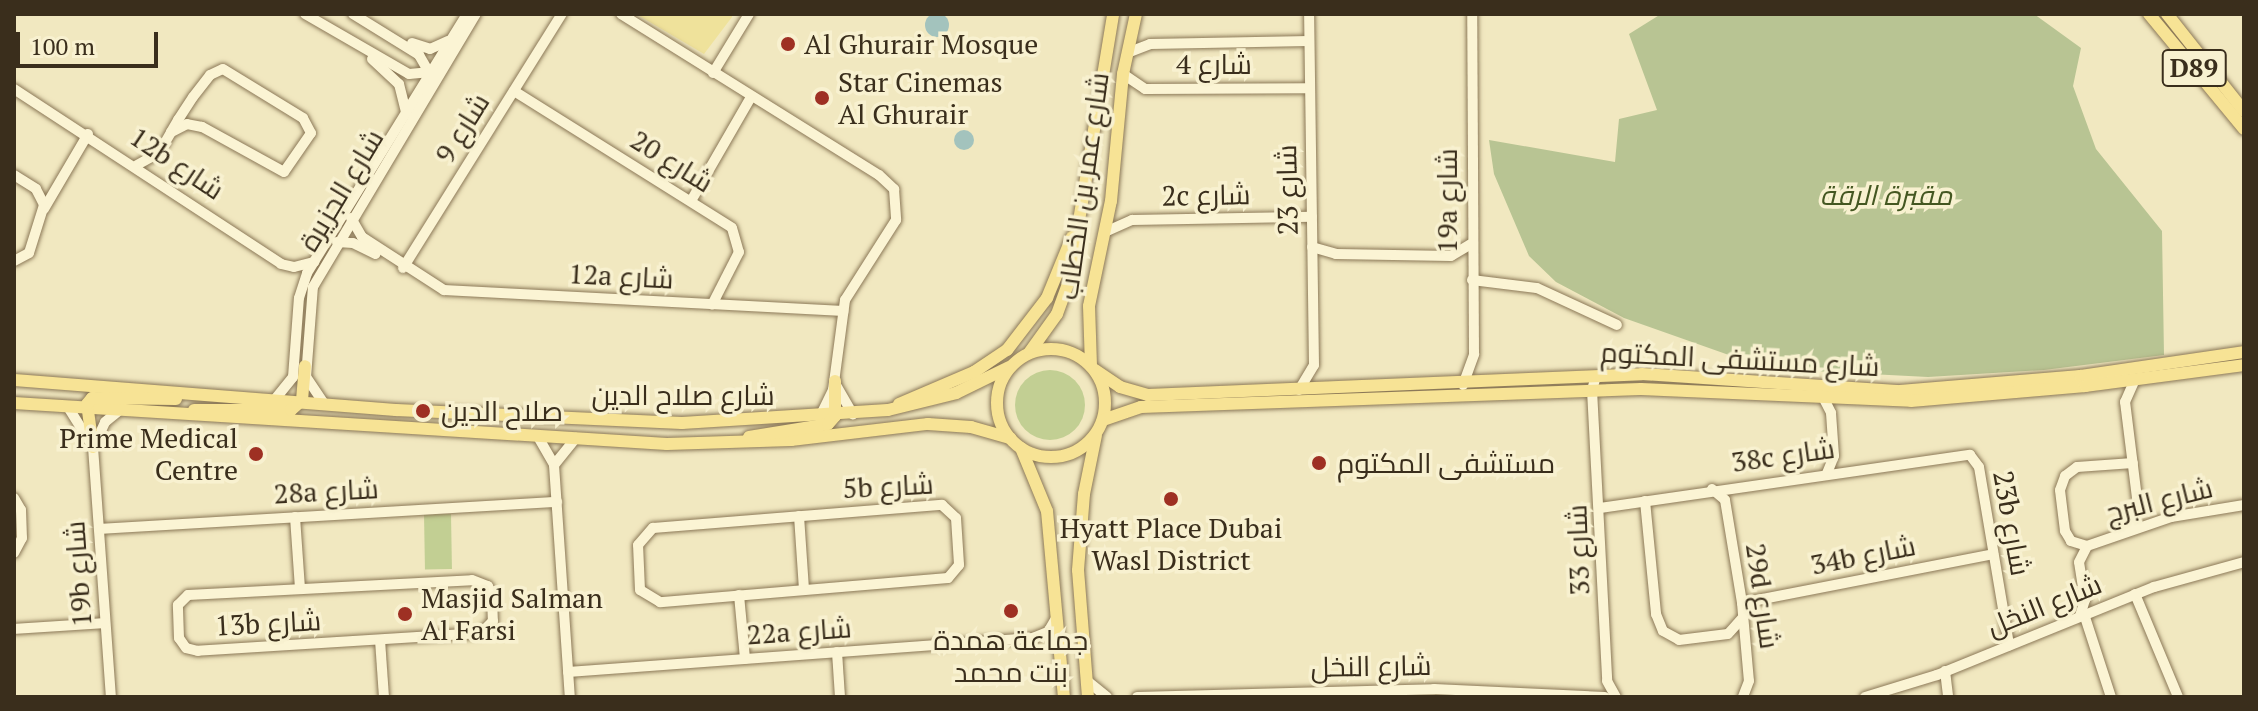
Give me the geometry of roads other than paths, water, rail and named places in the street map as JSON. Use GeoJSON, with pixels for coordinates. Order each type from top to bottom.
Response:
{"type":"FeatureCollection","features":[{"type":"Feature","properties":{"kind":"main road","name":"شارع عمر بن الخطاب"},"geometry":{"type":"LineString","coordinates":[[1029,353],[1064,297],[1082,212],[1113,14]]}},
{"type":"Feature","properties":{"kind":"main road","name":"شارع عمر بن الخطاب"},"geometry":{"type":"LineString","coordinates":[[1093,368],[1089,306],[1105,232],[1123,74],[1136,14]]}},
{"type":"Feature","properties":{"kind":"main road","name":"D89"},"geometry":{"type":"LineString","coordinates":[[2149,14],[2244,129]]}},
{"type":"Feature","properties":{"kind":"main road","name":"D89"},"geometry":{"type":"LineString","coordinates":[[2167,14],[2244,111]]}},
{"type":"Feature","properties":{"kind":"main road"},"geometry":{"type":"LineString","coordinates":[[888,410],[974,372],[1021,336],[1047,298],[1082,212]]}},
{"type":"Feature","properties":{"kind":"main road"},"geometry":{"type":"LineString","coordinates":[[1088,697],[1079,544],[1105,398],[1093,368],[1056,348],[1029,353],[1009,367],[996,402],[1010,438],[1021,448],[1037,455],[1071,453],[1100,426]]}},
{"type":"Feature","properties":{"kind":"main road","name":"شارع مستشفى المكتوم"},"geometry":{"type":"LineString","coordinates":[[1093,368],[1120,387],[1148,395],[1463,385],[1596,376],[1713,376],[1900,391],[2080,376],[2244,352]]}},
{"type":"Feature","properties":{"kind":"main road","name":"شارع مستشفى المكتوم"},"geometry":{"type":"LineString","coordinates":[[1100,426],[1141,407],[1596,390],[1911,401],[2105,384],[2244,365]]}},
{"type":"Feature","properties":{"kind":"main road"},"geometry":{"type":"LineString","coordinates":[[179,414],[214,407],[291,410],[302,400],[305,366]]}},
{"type":"Feature","properties":{"kind":"main road","name":"شارع صلاح الدين"},"geometry":{"type":"LineString","coordinates":[[14,380],[637,422],[820,417],[888,410],[956,393],[1009,367]]}},
{"type":"Feature","properties":{"kind":"main road"},"geometry":{"type":"LineString","coordinates":[[740,443],[754,435],[823,427],[835,416],[835,381]]}},
{"type":"Feature","properties":{"kind":"main road"},"geometry":{"type":"LineString","coordinates":[[93,447],[87,408],[96,397],[186,400],[210,394]]}},
{"type":"Feature","properties":{"kind":"main road","name":"شارع صلاح الدين"},"geometry":{"type":"LineString","coordinates":[[14,403],[576,438],[740,443],[936,424],[1010,438]]}},
{"type":"Feature","properties":{"kind":"main road"},"geometry":{"type":"LineString","coordinates":[[1021,448],[1047,511],[1064,697]]}},
{"type":"Feature","properties":{"kind":"street"},"geometry":{"type":"LineString","coordinates":[[305,14],[409,74],[431,73],[444,67]]}},
{"type":"Feature","properties":{"kind":"street"},"geometry":{"type":"LineString","coordinates":[[314,14],[386,53],[390,43],[354,14]]}},
{"type":"Feature","properties":{"kind":"street"},"geometry":{"type":"LineString","coordinates":[[354,14],[419,55],[431,73]]}},
{"type":"Feature","properties":{"kind":"street","name":"شارع الجزيرة"},"geometry":{"type":"LineString","coordinates":[[276,398],[293,377],[299,298],[314,262],[467,14]]}},
{"type":"Feature","properties":{"kind":"street","name":"شارع الجزيرة"},"geometry":{"type":"LineString","coordinates":[[323,402],[309,387],[305,366],[310,295],[351,218],[476,14]]}},
{"type":"Feature","properties":{"kind":"street","name":"شارع 9"},"geometry":{"type":"LineString","coordinates":[[403,268],[562,14]]}},
{"type":"Feature","properties":{"kind":"street"},"geometry":{"type":"LineString","coordinates":[[621,14],[879,175],[894,189],[896,220],[846,297],[835,381],[820,417]]}},
{"type":"Feature","properties":{"kind":"street"},"geometry":{"type":"LineString","coordinates":[[713,73],[749,14]]}},
{"type":"Feature","properties":{"kind":"street","name":"شارع 23"},"geometry":{"type":"LineString","coordinates":[[1309,14],[1314,365]]}},
{"type":"Feature","properties":{"kind":"street","name":"19a شارع"},"geometry":{"type":"LineString","coordinates":[[1463,385],[1474,354],[1472,14]]}},
{"type":"Feature","properties":{"kind":"street"},"geometry":{"type":"LineString","coordinates":[[371,25],[421,48],[439,48],[453,37]]}},
{"type":"Feature","properties":{"kind":"street"},"geometry":{"type":"LineString","coordinates":[[1127,53],[1150,44],[1309,41]]}},
{"type":"Feature","properties":{"kind":"street"},"geometry":{"type":"LineString","coordinates":[[353,42],[393,76],[406,113]]}},
{"type":"Feature","properties":{"kind":"street"},"geometry":{"type":"LineString","coordinates":[[137,165],[159,153],[171,132],[193,97],[216,70],[230,71],[303,118],[311,133],[293,165],[278,172],[202,127],[187,124],[171,132]]}},
{"type":"Feature","properties":{"kind":"street"},"geometry":{"type":"LineString","coordinates":[[393,151],[431,73]]}},
{"type":"Feature","properties":{"kind":"street","name":"شارع 4"},"geometry":{"type":"LineString","coordinates":[[1123,74],[1145,89],[1310,88]]}},
{"type":"Feature","properties":{"kind":"street","name":"12b شارع"},"geometry":{"type":"LineString","coordinates":[[14,89],[116,151],[281,264],[294,267],[314,262]]}},
{"type":"Feature","properties":{"kind":"street","name":"شارع 20"},"geometry":{"type":"LineString","coordinates":[[514,91],[726,222],[739,244],[736,260],[712,305]]}},
{"type":"Feature","properties":{"kind":"street"},"geometry":{"type":"LineString","coordinates":[[193,97],[193,113],[202,127]]}},
{"type":"Feature","properties":{"kind":"street"},"geometry":{"type":"LineString","coordinates":[[691,201],[751,97]]}},
{"type":"Feature","properties":{"kind":"street"},"geometry":{"type":"LineString","coordinates":[[14,261],[29,253],[56,184],[88,134]]}},
{"type":"Feature","properties":{"kind":"street"},"geometry":{"type":"LineString","coordinates":[[159,153],[161,181]]}},
{"type":"Feature","properties":{"kind":"street"},"geometry":{"type":"LineString","coordinates":[[14,175],[36,189],[43,211]]}},
{"type":"Feature","properties":{"kind":"street"},"geometry":{"type":"LineString","coordinates":[[36,189],[56,184]]}},
{"type":"Feature","properties":{"kind":"street","name":"2c شارع"},"geometry":{"type":"LineString","coordinates":[[1105,232],[1132,220],[1312,217]]}},
{"type":"Feature","properties":{"kind":"street","name":"12a شارع"},"geometry":{"type":"LineString","coordinates":[[351,218],[362,237],[403,268],[427,284],[453,292],[843,311]]}},
{"type":"Feature","properties":{"kind":"street","name":"12a شارع"},"geometry":{"type":"LineString","coordinates":[[337,242],[353,243],[403,268]]}},
{"type":"Feature","properties":{"kind":"street"},"geometry":{"type":"LineString","coordinates":[[1312,247],[1336,254],[1451,256],[1471,244]]}},
{"type":"Feature","properties":{"kind":"street"},"geometry":{"type":"LineString","coordinates":[[1472,280],[1537,288],[1617,325]]}},
{"type":"Feature","properties":{"kind":"street"},"geometry":{"type":"LineString","coordinates":[[1299,390],[1314,365],[1332,390]]}},
{"type":"Feature","properties":{"kind":"street","name":"شارع 33"},"geometry":{"type":"LineString","coordinates":[[1596,376],[1607,681],[1616,697]]}},
{"type":"Feature","properties":{"kind":"street"},"geometry":{"type":"LineString","coordinates":[[2130,529],[2138,506],[2125,402],[2135,380]]}},
{"type":"Feature","properties":{"kind":"street"},"geometry":{"type":"LineString","coordinates":[[835,381],[853,414]]}},
{"type":"Feature","properties":{"kind":"street"},"geometry":{"type":"LineString","coordinates":[[2105,384],[2125,402]]}},
{"type":"Feature","properties":{"kind":"street"},"geometry":{"type":"LineString","coordinates":[[1823,397],[1832,419],[1834,456],[1827,473]]}},
{"type":"Feature","properties":{"kind":"street"},"geometry":{"type":"LineString","coordinates":[[1832,419],[1844,398]]}},
{"type":"Feature","properties":{"kind":"street","name":"19b شارع"},"geometry":{"type":"LineString","coordinates":[[68,407],[93,447],[111,697]]}},
{"type":"Feature","properties":{"kind":"street"},"geometry":{"type":"LineString","coordinates":[[93,447],[99,430],[120,410]]}},
{"type":"Feature","properties":{"kind":"street"},"geometry":{"type":"LineString","coordinates":[[537,435],[554,465],[570,697]]}},
{"type":"Feature","properties":{"kind":"street"},"geometry":{"type":"LineString","coordinates":[[554,465],[576,438]]}},
{"type":"Feature","properties":{"kind":"street","name":"38c شارع"},"geometry":{"type":"LineString","coordinates":[[1600,508],[1957,454],[1973,457]]}},
{"type":"Feature","properties":{"kind":"street"},"geometry":{"type":"LineString","coordinates":[[1834,456],[1847,470]]}},
{"type":"Feature","properties":{"kind":"street","name":"23b شارع"},"geometry":{"type":"LineString","coordinates":[[1973,457],[2009,645]]}},
{"type":"Feature","properties":{"kind":"street"},"geometry":{"type":"LineString","coordinates":[[2111,697],[2082,615],[2085,594],[2079,562],[2087,546],[2071,541],[2065,531],[2060,490],[2065,476],[2077,467],[2133,463]]}},
{"type":"Feature","properties":{"kind":"street"},"geometry":{"type":"LineString","coordinates":[[1712,489],[1725,500],[1734,486]]}},
{"type":"Feature","properties":{"kind":"street"},"geometry":{"type":"LineString","coordinates":[[14,498],[20,505],[22,538],[14,553]]}},
{"type":"Feature","properties":{"kind":"street","name":"29d شارع"},"geometry":{"type":"LineString","coordinates":[[1725,500],[1744,616],[1749,681],[1743,697]]}},
{"type":"Feature","properties":{"kind":"street"},"geometry":{"type":"LineString","coordinates":[[1645,501],[1656,614],[1663,631],[1679,640],[1728,634],[1744,616]]}},
{"type":"Feature","properties":{"kind":"street","name":"28a شارع"},"geometry":{"type":"LineString","coordinates":[[99,529],[557,502]]}},
{"type":"Feature","properties":{"kind":"street","name":"5b شارع"},"geometry":{"type":"LineString","coordinates":[[946,505],[956,518],[959,560],[948,578],[804,590],[648,599],[639,584],[640,539],[659,527],[946,505]]}},
{"type":"Feature","properties":{"kind":"street","name":"شارع البرج"},"geometry":{"type":"LineString","coordinates":[[2087,546],[2156,521],[2244,505]]}},
{"type":"Feature","properties":{"kind":"street"},"geometry":{"type":"LineString","coordinates":[[2138,506],[2156,521]]}},
{"type":"Feature","properties":{"kind":"street"},"geometry":{"type":"LineString","coordinates":[[799,516],[804,590]]}},
{"type":"Feature","properties":{"kind":"street","name":"13b شارع"},"geometry":{"type":"LineString","coordinates":[[295,517],[300,589]]}},
{"type":"Feature","properties":{"kind":"street","name":"34b شارع"},"geometry":{"type":"LineString","coordinates":[[1742,603],[1993,554]]}},
{"type":"Feature","properties":{"kind":"street","name":"شارع النخل"},"geometry":{"type":"LineString","coordinates":[[1865,697],[1941,673],[2135,594],[2244,562]]}},
{"type":"Feature","properties":{"kind":"street","name":"13b شارع"},"geometry":{"type":"LineString","coordinates":[[472,580],[490,590],[493,621],[481,633],[198,651],[186,648],[179,638],[178,605],[188,595],[300,589],[472,580]]}},
{"type":"Feature","properties":{"kind":"street"},"geometry":{"type":"LineString","coordinates":[[2085,594],[2102,606]]}},
{"type":"Feature","properties":{"kind":"street"},"geometry":{"type":"LineString","coordinates":[[2135,594],[2178,697]]}},
{"type":"Feature","properties":{"kind":"street"},"geometry":{"type":"LineString","coordinates":[[739,595],[745,659]]}},
{"type":"Feature","properties":{"kind":"street"},"geometry":{"type":"LineString","coordinates":[[1033,638],[1048,632],[1056,618]]}},
{"type":"Feature","properties":{"kind":"street"},"geometry":{"type":"LineString","coordinates":[[14,629],[105,623]]}},
{"type":"Feature","properties":{"kind":"street"},"geometry":{"type":"LineString","coordinates":[[1033,638],[1059,654]]}},
{"type":"Feature","properties":{"kind":"street","name":"22a شارع"},"geometry":{"type":"LineString","coordinates":[[568,672],[1033,638]]}},
{"type":"Feature","properties":{"kind":"street"},"geometry":{"type":"LineString","coordinates":[[380,640],[384,697]]}},
{"type":"Feature","properties":{"kind":"street"},"geometry":{"type":"LineString","coordinates":[[837,652],[840,697]]}},
{"type":"Feature","properties":{"kind":"street"},"geometry":{"type":"LineString","coordinates":[[1941,673],[1948,697]]}},
{"type":"Feature","properties":{"kind":"street"},"geometry":{"type":"LineString","coordinates":[[1086,680],[1107,697]]}},
{"type":"Feature","properties":{"kind":"street"},"geometry":{"type":"LineString","coordinates":[[1596,696],[1607,681]]}},
{"type":"Feature","properties":{"kind":"street","name":"شارع النخل"},"geometry":{"type":"LineString","coordinates":[[1137,697],[1434,693],[1605,697]]}},
{"type":"Feature","properties":{"kind":"water"},"geometry":{"type":"Polygon","coordinates":[[[937,13],[945,17],[949,25],[945,33],[937,37],[929,33],[925,25],[929,17],[937,13]]]}},
{"type":"Feature","properties":{"kind":"water"},"geometry":{"type":"Polygon","coordinates":[[[964,130],[971,133],[974,140],[971,147],[964,150],[957,147],[954,140],[957,133],[964,130]]]}},
{"type":"Feature","properties":{"kind":"place","name":"Al Ghurair Mosque"},"geometry":{"type":"Point","coordinates":[788,44]}},
{"type":"Feature","properties":{"kind":"place","name":"Star Cinemas Al Ghurair"},"geometry":{"type":"Point","coordinates":[822,98]}},
{"type":"Feature","properties":{"kind":"place","name":"صلاح الدين"},"geometry":{"type":"Point","coordinates":[423,411]}},
{"type":"Feature","properties":{"kind":"place","name":"Prime Medical Centre"},"geometry":{"type":"Point","coordinates":[256,454]}},
{"type":"Feature","properties":{"kind":"place","name":"مستشفى المكتوم"},"geometry":{"type":"Point","coordinates":[1319,463]}},
{"type":"Feature","properties":{"kind":"place","name":"Hyatt Place Dubai Wasl District"},"geometry":{"type":"Point","coordinates":[1171,499]}},
{"type":"Feature","properties":{"kind":"place","name":"جماعة همدة بنت محمد"},"geometry":{"type":"Point","coordinates":[1011,611]}},
{"type":"Feature","properties":{"kind":"place","name":"Masjid Salman Al Farsi"},"geometry":{"type":"Point","coordinates":[405,614]}},
{"type":"Feature","properties":{"kind":"park label","name":"مقبرة الرقة"},"geometry":{"type":"Point","coordinates":[1886,195]}}]}
